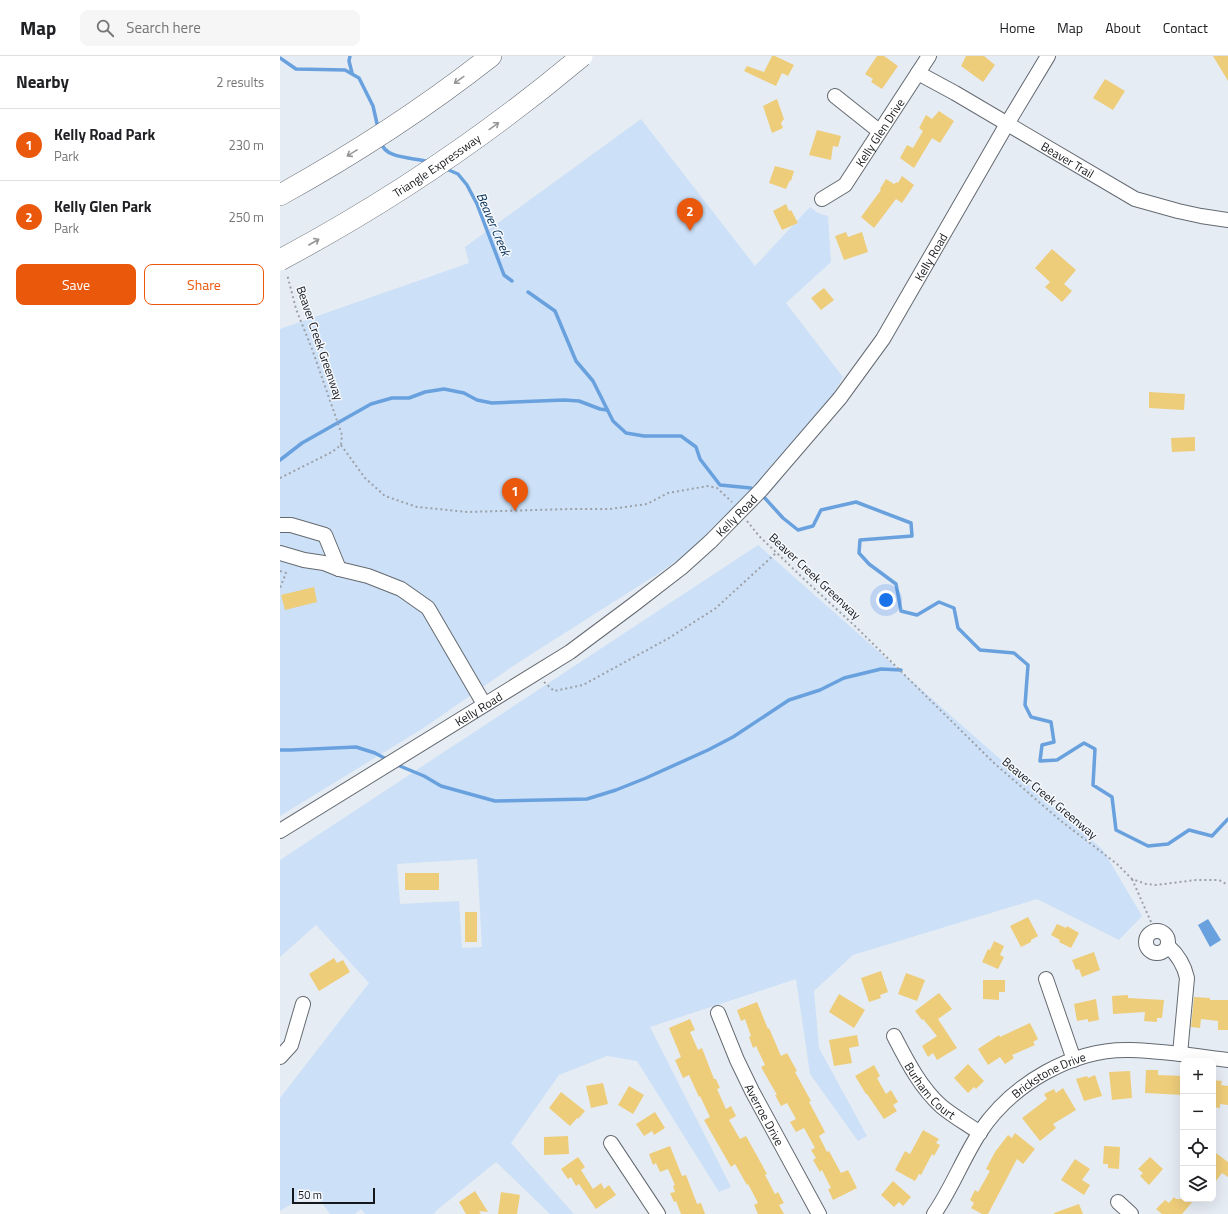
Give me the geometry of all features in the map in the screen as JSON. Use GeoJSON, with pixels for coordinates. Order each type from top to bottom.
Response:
{"type":"FeatureCollection","features":[{"type":"Feature","properties":{"kind":"highway"},"geometry":{"type":"LineString","coordinates":[[280,195],[360,147],[423,106],[490,56]]}},
{"type":"Feature","properties":{"kind":"highway","name":"Triangle Expressway"},"geometry":{"type":"LineString","coordinates":[[283,267],[464,148],[540,91],[582,56]]}},
{"type":"Feature","properties":{"kind":"street","name":"Kelly Glen Drive"},"geometry":{"type":"LineString","coordinates":[[822,200],[845,186],[879,131],[929,56]]}},
{"type":"Feature","properties":{"kind":"street","name":"Kelly Road"},"geometry":{"type":"LineString","coordinates":[[280,831],[570,652],[633,606],[680,568],[711,540],[761,490],[840,398],[883,339],[1048,56]]}},
{"type":"Feature","properties":{"kind":"street","name":"Beaver Trail"},"geometry":{"type":"LineString","coordinates":[[918,73],[1135,199],[1178,211],[1228,220]]}},
{"type":"Feature","properties":{"kind":"street"},"geometry":{"type":"LineString","coordinates":[[835,96],[879,131]]}},
{"type":"Feature","properties":{"kind":"street"},"geometry":{"type":"LineString","coordinates":[[280,525],[290,524],[325,535],[339,569]]}},
{"type":"Feature","properties":{"kind":"street"},"geometry":{"type":"LineString","coordinates":[[280,553],[304,560],[324,563],[339,569],[368,576],[401,589],[428,608],[484,704]]}},
{"type":"Feature","properties":{"kind":"street"},"geometry":{"type":"LineString","coordinates":[[1155,931],[1164,933],[1169,942],[1165,951],[1161,953],[1152,952],[1146,946],[1146,939],[1150,933],[1155,931]]}},
{"type":"Feature","properties":{"kind":"street"},"geometry":{"type":"LineString","coordinates":[[1168,946],[1176,953],[1181,961],[1185,968],[1187,978],[1180,1054]]}},
{"type":"Feature","properties":{"kind":"street"},"geometry":{"type":"LineString","coordinates":[[1046,979],[1074,1060]]}},
{"type":"Feature","properties":{"kind":"street"},"geometry":{"type":"LineString","coordinates":[[280,1057],[291,1045],[303,1004]]}},
{"type":"Feature","properties":{"kind":"street","name":"Averroe Drive"},"geometry":{"type":"LineString","coordinates":[[718,1013],[737,1060],[752,1091],[819,1214]]}},
{"type":"Feature","properties":{"kind":"street","name":"Burham Court"},"geometry":{"type":"LineString","coordinates":[[894,1036],[911,1068],[930,1094],[941,1106],[980,1133]]}},
{"type":"Feature","properties":{"kind":"street","name":"Brickstone Drive"},"geometry":{"type":"LineString","coordinates":[[934,1214],[946,1196],[980,1133],[992,1116],[1016,1092],[1041,1075],[1066,1062],[1088,1055],[1109,1051],[1130,1050],[1228,1060]]}},
{"type":"Feature","properties":{"kind":"street"},"geometry":{"type":"LineString","coordinates":[[611,1143],[658,1214]]}},
{"type":"Feature","properties":{"kind":"street"},"geometry":{"type":"LineString","coordinates":[[1118,1202],[1131,1214]]}},
{"type":"Feature","properties":{"kind":"path","name":"Beaver Creek Greenway"},"geometry":{"type":"LineString","coordinates":[[283,267],[296,309],[340,428],[342,435],[341,445]]}},
{"type":"Feature","properties":{"kind":"path"},"geometry":{"type":"LineString","coordinates":[[280,478],[332,452],[341,445],[365,478],[385,496],[417,507],[467,512],[610,509],[647,504],[668,494],[708,486],[717,488],[736,507]]}},
{"type":"Feature","properties":{"kind":"path","name":"Beaver Creek Greenway"},"geometry":{"type":"LineString","coordinates":[[745,519],[776,553],[856,627],[995,764],[1061,821],[1117,864],[1132,879],[1146,884],[1156,885],[1196,880],[1219,880],[1228,885]]}},
{"type":"Feature","properties":{"kind":"path"},"geometry":{"type":"LineString","coordinates":[[534,674],[554,691],[582,685],[669,638],[716,608],[776,553]]}},
{"type":"Feature","properties":{"kind":"path"},"geometry":{"type":"LineString","coordinates":[[280,571],[286,573],[280,588]]}},
{"type":"Feature","properties":{"kind":"path"},"geometry":{"type":"LineString","coordinates":[[1132,879],[1155,931]]}},
{"type":"Feature","properties":{"kind":"shaded area"},"geometry":{"type":"Polygon","coordinates":[[[641,119],[755,266],[810,207],[818,213],[828,216],[831,262],[786,303],[843,377],[799,455],[775,487],[756,507],[656,575],[516,664],[422,729],[280,816],[280,329],[469,263],[465,247],[641,119]]]}},
{"type":"Feature","properties":{"kind":"shaded area"},"geometry":{"type":"Polygon","coordinates":[[[758,545],[1103,850],[1142,916],[1119,940],[1037,899],[853,955],[814,991],[819,1048],[867,1136],[858,1141],[810,1074],[796,979],[650,1027],[731,1187],[719,1192],[637,1061],[607,1056],[559,1075],[511,1143],[574,1214],[550,1214],[496,1162],[434,1214],[365,1214],[361,1209],[355,1214],[330,1214],[313,1191],[280,1211],[280,1098],[369,983],[316,925],[280,957],[280,860],[758,545]],[[477,859],[397,864],[400,904],[459,901],[462,948],[482,947],[477,859]]]}},
{"type":"Feature","properties":{"kind":"water"},"geometry":{"type":"Polygon","coordinates":[[[1208,919],[1221,940],[1210,947],[1198,925],[1208,919]]]}},
{"type":"Feature","properties":{"kind":"building"},"geometry":{"type":"Polygon","coordinates":[[[772,56],[794,65],[788,76],[782,73],[776,86],[744,71],[747,66],[764,72],[772,56]]]}},
{"type":"Feature","properties":{"kind":"building"},"geometry":{"type":"Polygon","coordinates":[[[877,56],[884,56],[898,66],[882,89],[871,82],[873,79],[865,74],[877,56]]]}},
{"type":"Feature","properties":{"kind":"building"},"geometry":{"type":"Polygon","coordinates":[[[966,56],[984,56],[995,65],[983,82],[961,66],[966,56]]]}},
{"type":"Feature","properties":{"kind":"building"},"geometry":{"type":"Polygon","coordinates":[[[1213,56],[1228,56],[1228,81],[1213,56]]]}},
{"type":"Feature","properties":{"kind":"building"},"geometry":{"type":"Polygon","coordinates":[[[1105,79],[1125,91],[1113,110],[1093,98],[1105,79]]]}},
{"type":"Feature","properties":{"kind":"building"},"geometry":{"type":"Polygon","coordinates":[[[777,99],[784,119],[781,123],[783,128],[772,133],[763,106],[777,99]]]}},
{"type":"Feature","properties":{"kind":"building"},"geometry":{"type":"Polygon","coordinates":[[[939,111],[954,121],[940,143],[932,138],[914,168],[900,158],[907,145],[913,148],[923,131],[919,128],[926,115],[932,119],[939,111]]]}},
{"type":"Feature","properties":{"kind":"building"},"geometry":{"type":"Polygon","coordinates":[[[817,130],[841,136],[838,147],[833,146],[831,160],[809,155],[817,130]]]}},
{"type":"Feature","properties":{"kind":"building"},"geometry":{"type":"Polygon","coordinates":[[[775,166],[794,171],[791,181],[790,180],[786,189],[769,183],[775,166]]]}},
{"type":"Feature","properties":{"kind":"building"},"geometry":{"type":"Polygon","coordinates":[[[902,176],[914,185],[902,203],[896,199],[874,228],[861,217],[881,190],[880,189],[886,179],[894,184],[897,182],[898,183],[902,176]]]}},
{"type":"Feature","properties":{"kind":"building"},"geometry":{"type":"Polygon","coordinates":[[[786,204],[789,211],[791,210],[798,223],[782,230],[773,211],[786,204]]]}},
{"type":"Feature","properties":{"kind":"building"},"geometry":{"type":"Polygon","coordinates":[[[846,232],[848,237],[862,232],[868,252],[844,260],[835,236],[846,232]]]}},
{"type":"Feature","properties":{"kind":"building"},"geometry":{"type":"Polygon","coordinates":[[[1052,249],[1076,270],[1064,284],[1072,291],[1062,302],[1045,287],[1050,282],[1035,268],[1052,249]]]}},
{"type":"Feature","properties":{"kind":"building"},"geometry":{"type":"Polygon","coordinates":[[[824,288],[834,300],[821,310],[811,298],[824,288]]]}},
{"type":"Feature","properties":{"kind":"building"},"geometry":{"type":"Polygon","coordinates":[[[1149,392],[1185,394],[1184,410],[1149,408],[1149,392]]]}},
{"type":"Feature","properties":{"kind":"building"},"geometry":{"type":"Polygon","coordinates":[[[1195,437],[1195,451],[1172,452],[1171,438],[1195,437]]]}},
{"type":"Feature","properties":{"kind":"building"},"geometry":{"type":"Polygon","coordinates":[[[314,587],[317,602],[285,610],[281,595],[314,587]]]}},
{"type":"Feature","properties":{"kind":"building"},"geometry":{"type":"Polygon","coordinates":[[[405,873],[439,873],[439,890],[405,890],[405,873]]]}},
{"type":"Feature","properties":{"kind":"building"},"geometry":{"type":"Polygon","coordinates":[[[465,912],[477,912],[477,942],[465,942],[465,912]]]}},
{"type":"Feature","properties":{"kind":"building"},"geometry":{"type":"Polygon","coordinates":[[[1028,917],[1038,936],[1031,940],[1031,942],[1021,947],[1010,926],[1028,917]]]}},
{"type":"Feature","properties":{"kind":"building"},"geometry":{"type":"Polygon","coordinates":[[[1057,924],[1066,928],[1067,926],[1079,933],[1071,948],[1059,942],[1060,940],[1051,935],[1057,924]]]}},
{"type":"Feature","properties":{"kind":"building"},"geometry":{"type":"Polygon","coordinates":[[[994,941],[1004,946],[1000,955],[1004,957],[998,969],[982,962],[988,949],[990,950],[994,941]]]}},
{"type":"Feature","properties":{"kind":"building"},"geometry":{"type":"Polygon","coordinates":[[[1094,952],[1100,970],[1082,977],[1079,969],[1076,970],[1072,960],[1094,952]]]}},
{"type":"Feature","properties":{"kind":"building"},"geometry":{"type":"Polygon","coordinates":[[[334,958],[337,963],[343,960],[350,972],[319,991],[309,974],[334,958]]]}},
{"type":"Feature","properties":{"kind":"building"},"geometry":{"type":"Polygon","coordinates":[[[881,971],[888,992],[880,995],[881,998],[869,1002],[861,978],[881,971]]]}},
{"type":"Feature","properties":{"kind":"building"},"geometry":{"type":"Polygon","coordinates":[[[906,973],[925,980],[917,1001],[898,994],[906,973]]]}},
{"type":"Feature","properties":{"kind":"building"},"geometry":{"type":"Polygon","coordinates":[[[983,980],[1005,980],[1005,992],[999,992],[999,1000],[983,999],[983,980]]]}},
{"type":"Feature","properties":{"kind":"building"},"geometry":{"type":"Polygon","coordinates":[[[939,993],[952,1009],[938,1019],[957,1048],[937,1060],[933,1053],[928,1057],[922,1046],[937,1036],[915,1011],[939,993]]]}},
{"type":"Feature","properties":{"kind":"building"},"geometry":{"type":"Polygon","coordinates":[[[839,994],[865,1010],[854,1028],[829,1012],[839,994]]]}},
{"type":"Feature","properties":{"kind":"building"},"geometry":{"type":"Polygon","coordinates":[[[1128,995],[1128,998],[1164,1000],[1162,1018],[1157,1018],[1157,1022],[1144,1021],[1145,1012],[1113,1014],[1112,996],[1128,995]]]}},
{"type":"Feature","properties":{"kind":"building"},"geometry":{"type":"Polygon","coordinates":[[[1194,997],[1210,998],[1210,1000],[1228,1000],[1228,1030],[1218,1030],[1218,1021],[1201,1019],[1200,1028],[1191,1027],[1194,997]]]}},
{"type":"Feature","properties":{"kind":"building"},"geometry":{"type":"Polygon","coordinates":[[[1096,999],[1099,1020],[1088,1022],[1088,1019],[1077,1021],[1074,1004],[1096,999]]]}},
{"type":"Feature","properties":{"kind":"building"},"geometry":{"type":"Polygon","coordinates":[[[757,1002],[781,1056],[787,1053],[797,1071],[795,1072],[811,1101],[809,1102],[825,1132],[819,1136],[827,1152],[829,1151],[841,1173],[848,1170],[857,1188],[833,1200],[828,1189],[831,1188],[822,1170],[820,1172],[813,1160],[816,1158],[811,1150],[815,1148],[804,1128],[796,1132],[790,1122],[796,1119],[787,1103],[781,1106],[775,1095],[777,1095],[761,1067],[765,1065],[756,1046],[753,1048],[749,1037],[751,1036],[745,1019],[741,1021],[737,1010],[757,1002]]]}},
{"type":"Feature","properties":{"kind":"building"},"geometry":{"type":"Polygon","coordinates":[[[690,1019],[695,1030],[690,1032],[698,1050],[702,1048],[714,1079],[716,1079],[720,1088],[717,1089],[726,1109],[731,1106],[736,1116],[729,1120],[740,1139],[746,1136],[767,1174],[765,1175],[775,1194],[778,1192],[784,1203],[779,1205],[784,1214],[758,1214],[754,1205],[758,1203],[748,1184],[747,1185],[735,1164],[731,1167],[704,1120],[710,1117],[689,1075],[683,1078],[675,1060],[681,1057],[669,1028],[690,1019]]]}},
{"type":"Feature","properties":{"kind":"building"},"geometry":{"type":"Polygon","coordinates":[[[1030,1023],[1038,1039],[1033,1042],[1035,1045],[1012,1055],[1014,1058],[1005,1064],[1000,1057],[988,1065],[978,1049],[999,1035],[1000,1037],[1030,1023]]]}},
{"type":"Feature","properties":{"kind":"building"},"geometry":{"type":"Polygon","coordinates":[[[857,1035],[859,1046],[849,1048],[852,1063],[834,1066],[829,1040],[857,1035]]]}},
{"type":"Feature","properties":{"kind":"building"},"geometry":{"type":"Polygon","coordinates":[[[968,1064],[984,1081],[976,1089],[974,1087],[968,1093],[954,1078],[968,1064]]]}},
{"type":"Feature","properties":{"kind":"building"},"geometry":{"type":"Polygon","coordinates":[[[874,1065],[880,1076],[877,1078],[886,1094],[891,1090],[898,1102],[893,1105],[897,1111],[884,1119],[855,1076],[874,1065]]]}},
{"type":"Feature","properties":{"kind":"building"},"geometry":{"type":"Polygon","coordinates":[[[1146,1070],[1158,1070],[1158,1075],[1180,1076],[1180,1095],[1145,1093],[1146,1070]]]}},
{"type":"Feature","properties":{"kind":"building"},"geometry":{"type":"Polygon","coordinates":[[[1130,1071],[1132,1098],[1112,1100],[1109,1072],[1130,1071]]]}},
{"type":"Feature","properties":{"kind":"building"},"geometry":{"type":"Polygon","coordinates":[[[1095,1075],[1102,1096],[1084,1101],[1076,1079],[1087,1076],[1088,1078],[1095,1075]]]}},
{"type":"Feature","properties":{"kind":"building"},"geometry":{"type":"Polygon","coordinates":[[[1216,1080],[1222,1081],[1221,1085],[1228,1086],[1228,1105],[1220,1104],[1220,1108],[1216,1107],[1216,1080]]]}},
{"type":"Feature","properties":{"kind":"building"},"geometry":{"type":"Polygon","coordinates":[[[603,1083],[608,1104],[591,1108],[586,1086],[603,1083]]]}},
{"type":"Feature","properties":{"kind":"building"},"geometry":{"type":"Polygon","coordinates":[[[629,1086],[644,1095],[633,1114],[618,1105],[629,1086]]]}},
{"type":"Feature","properties":{"kind":"building"},"geometry":{"type":"Polygon","coordinates":[[[1063,1088],[1076,1110],[1053,1124],[1056,1128],[1040,1141],[1022,1118],[1047,1099],[1044,1094],[1054,1089],[1056,1093],[1063,1088]]]}},
{"type":"Feature","properties":{"kind":"building"},"geometry":{"type":"Polygon","coordinates":[[[561,1092],[585,1111],[570,1126],[549,1108],[561,1092]]]}},
{"type":"Feature","properties":{"kind":"building"},"geometry":{"type":"Polygon","coordinates":[[[655,1112],[665,1128],[654,1135],[652,1131],[644,1136],[636,1124],[655,1112]]]}},
{"type":"Feature","properties":{"kind":"building"},"geometry":{"type":"Polygon","coordinates":[[[923,1130],[939,1139],[936,1143],[940,1145],[934,1156],[932,1154],[921,1175],[919,1174],[915,1181],[895,1170],[905,1151],[910,1154],[923,1130]]]}},
{"type":"Feature","properties":{"kind":"building"},"geometry":{"type":"Polygon","coordinates":[[[1015,1133],[1035,1149],[1023,1164],[1017,1159],[988,1214],[982,1214],[971,1208],[974,1203],[970,1200],[975,1190],[978,1192],[990,1171],[986,1169],[995,1152],[1008,1135],[1012,1138],[1015,1133]]]}},
{"type":"Feature","properties":{"kind":"building"},"geometry":{"type":"Polygon","coordinates":[[[568,1136],[569,1154],[544,1155],[544,1137],[568,1136]]]}},
{"type":"Feature","properties":{"kind":"building"},"geometry":{"type":"Polygon","coordinates":[[[670,1146],[682,1176],[686,1175],[697,1204],[701,1203],[705,1214],[681,1214],[676,1201],[674,1202],[670,1193],[675,1192],[673,1186],[675,1185],[668,1169],[660,1172],[656,1163],[653,1165],[649,1154],[670,1146]]]}},
{"type":"Feature","properties":{"kind":"building"},"geometry":{"type":"Polygon","coordinates":[[[1104,1146],[1120,1147],[1119,1169],[1108,1168],[1108,1164],[1103,1164],[1104,1146]]]}},
{"type":"Feature","properties":{"kind":"building"},"geometry":{"type":"Polygon","coordinates":[[[1216,1153],[1228,1162],[1228,1177],[1222,1173],[1216,1181],[1216,1153]]]}},
{"type":"Feature","properties":{"kind":"building"},"geometry":{"type":"Polygon","coordinates":[[[578,1157],[585,1167],[581,1170],[593,1189],[601,1183],[604,1189],[609,1185],[616,1195],[596,1209],[579,1184],[576,1186],[571,1177],[568,1179],[561,1169],[578,1157]]]}},
{"type":"Feature","properties":{"kind":"building"},"geometry":{"type":"Polygon","coordinates":[[[1150,1157],[1163,1169],[1149,1185],[1140,1176],[1143,1173],[1138,1169],[1150,1157]]]}},
{"type":"Feature","properties":{"kind":"building"},"geometry":{"type":"Polygon","coordinates":[[[1075,1159],[1090,1169],[1082,1180],[1090,1185],[1084,1195],[1061,1180],[1075,1159]]]}},
{"type":"Feature","properties":{"kind":"building"},"geometry":{"type":"Polygon","coordinates":[[[893,1181],[911,1197],[903,1206],[899,1202],[894,1207],[881,1195],[893,1181]]]}},
{"type":"Feature","properties":{"kind":"building"},"geometry":{"type":"Polygon","coordinates":[[[475,1191],[488,1212],[479,1211],[481,1214],[466,1214],[459,1202],[475,1191]]]}},
{"type":"Feature","properties":{"kind":"building"},"geometry":{"type":"Polygon","coordinates":[[[501,1192],[520,1195],[517,1214],[498,1214],[501,1192]]]}},
{"type":"Feature","properties":{"kind":"building"},"geometry":{"type":"Polygon","coordinates":[[[1174,1197],[1176,1199],[1180,1199],[1180,1202],[1192,1202],[1182,1214],[1162,1214],[1156,1209],[1165,1200],[1169,1203],[1174,1197]]]}},
{"type":"Feature","properties":{"kind":"building"},"geometry":{"type":"Polygon","coordinates":[[[1079,1204],[1083,1214],[1054,1214],[1054,1213],[1079,1204]]]}},
{"type":"Feature","properties":{"kind":"waterway"},"geometry":{"type":"LineString","coordinates":[[350,56],[349,61],[352,73]]}},
{"type":"Feature","properties":{"kind":"waterway","name":"Beaver Creek"},"geometry":{"type":"LineString","coordinates":[[280,58],[296,69],[345,70],[359,78],[373,106],[378,128]]}},
{"type":"Feature","properties":{"kind":"waterway","name":"Beaver Creek"},"geometry":{"type":"LineString","coordinates":[[381,142],[384,148],[394,155],[429,162]]}},
{"type":"Feature","properties":{"kind":"waterway","name":"Beaver Creek"},"geometry":{"type":"LineString","coordinates":[[444,168],[458,174],[467,185],[477,204],[504,275],[512,281]]}},
{"type":"Feature","properties":{"kind":"waterway","name":"Beaver Creek"},"geometry":{"type":"LineString","coordinates":[[528,292],[555,311],[576,361],[593,381],[613,421],[626,433],[644,436],[681,436],[696,447],[700,459],[720,485],[751,488]]}},
{"type":"Feature","properties":{"kind":"waterway"},"geometry":{"type":"LineString","coordinates":[[280,460],[302,443],[371,404],[392,398],[409,398],[425,392],[444,389],[464,393],[477,400],[492,403],[564,400],[579,401],[607,410]]}},
{"type":"Feature","properties":{"kind":"waterway","name":"Beaver Creek"},"geometry":{"type":"LineString","coordinates":[[762,495],[783,518],[798,530],[813,526],[821,510],[856,502],[911,523],[912,536],[860,540],[859,553],[869,564],[896,584],[901,611],[917,615],[939,602],[954,608],[958,628],[980,650],[1014,653],[1028,665],[1025,705],[1031,717],[1051,722],[1054,742],[1042,745],[1040,761],[1057,760],[1084,743],[1095,749],[1093,785],[1112,797],[1116,830],[1148,846],[1168,844],[1189,830],[1212,836],[1228,819]]}},
{"type":"Feature","properties":{"kind":"waterway"},"geometry":{"type":"LineString","coordinates":[[395,764],[424,776],[441,786],[495,801],[587,799],[616,790],[646,778],[708,750],[733,737],[789,700],[820,690],[844,678],[881,669],[901,670]]}},
{"type":"Feature","properties":{"kind":"waterway"},"geometry":{"type":"LineString","coordinates":[[280,750],[356,747],[375,753],[388,760]]}},
{"type":"Feature","properties":{"kind":"place","name":"Kelly Glen Park"},"geometry":{"type":"Point","coordinates":[690,231]}},
{"type":"Feature","properties":{"kind":"place","name":"Kelly Road Park"},"geometry":{"type":"Point","coordinates":[515,511]}}]}
